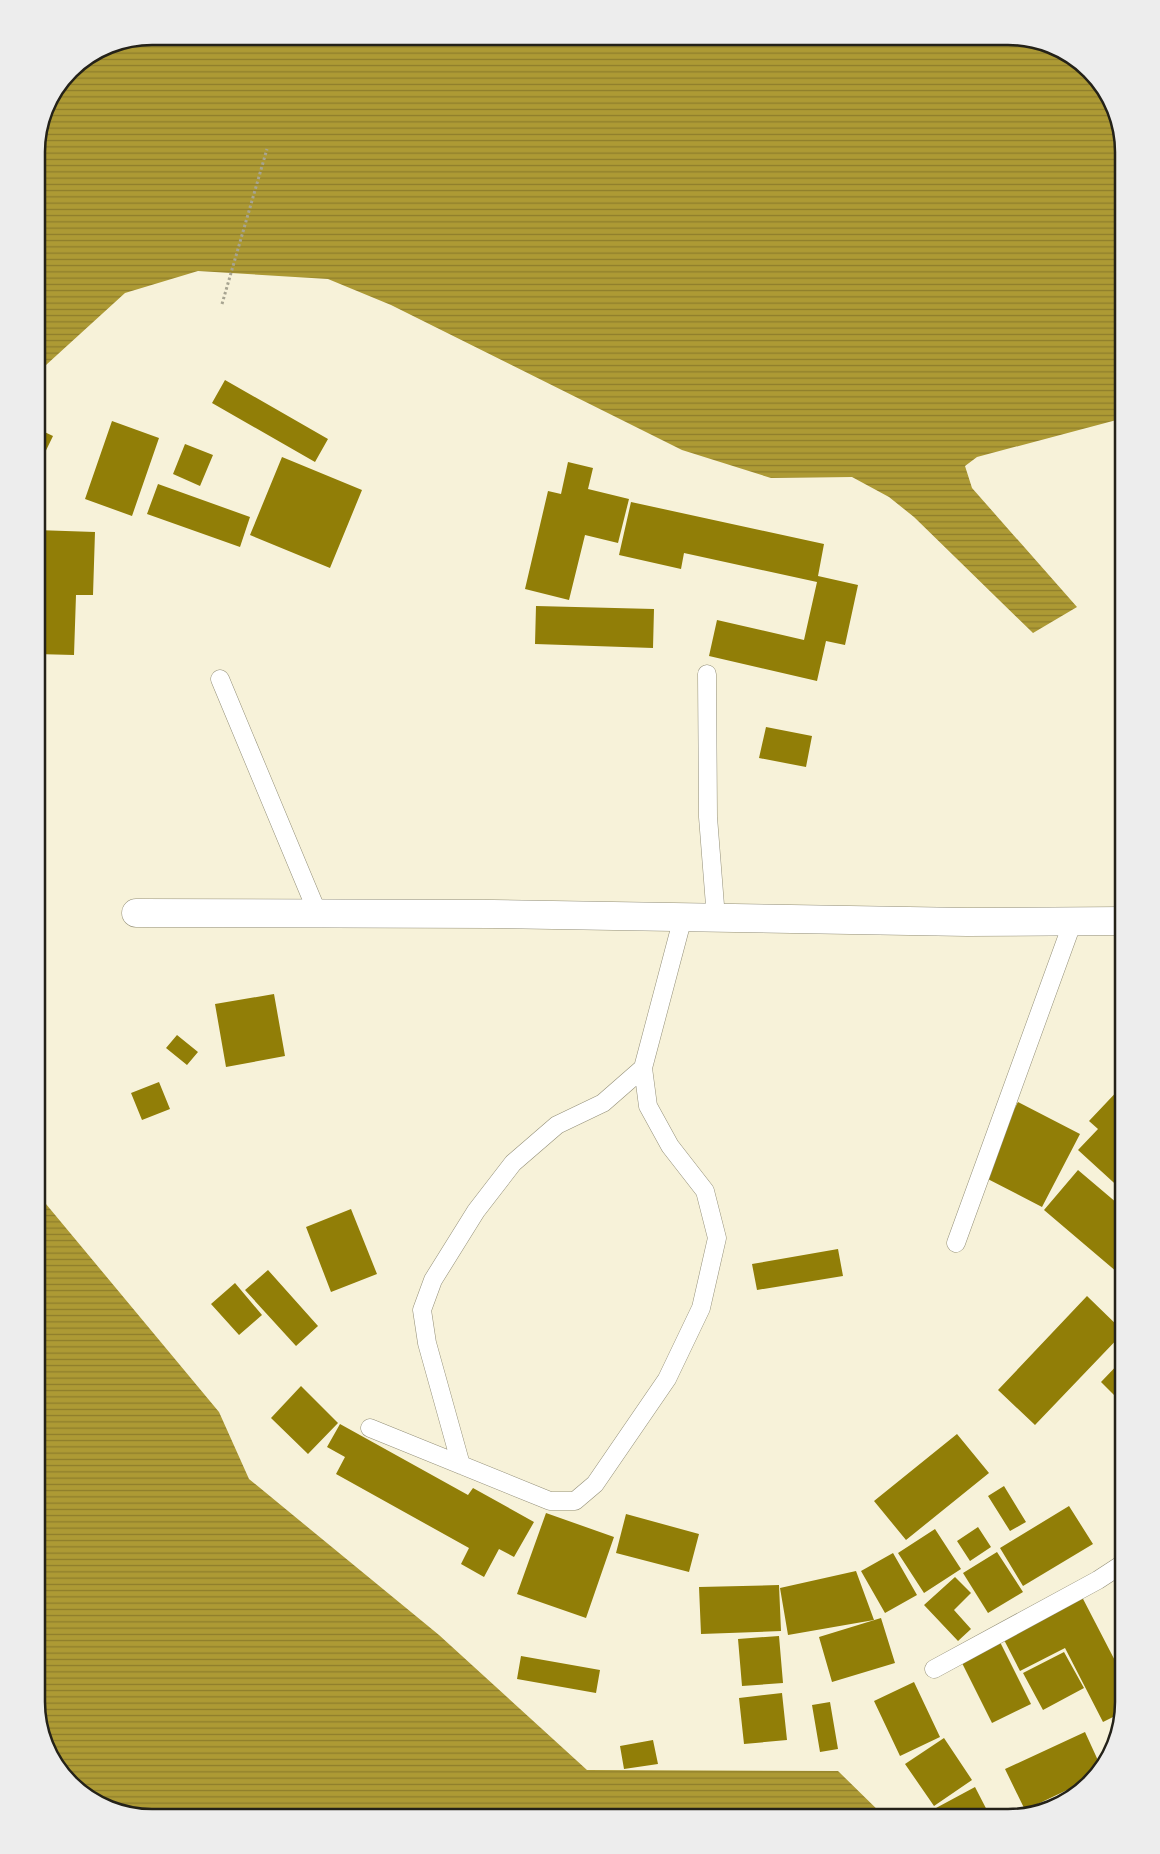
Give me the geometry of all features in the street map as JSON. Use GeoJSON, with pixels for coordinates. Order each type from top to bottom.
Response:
{"type":"FeatureCollection","features":[{"type":"Feature","properties":{"kind":"street"},"geometry":{"type":"LineString","coordinates":[[136,913],[493,914],[967,922],[1115,921]]}},
{"type":"Feature","properties":{"kind":"lane"},"geometry":{"type":"LineString","coordinates":[[707,674],[708,817],[716,918]]}},
{"type":"Feature","properties":{"kind":"lane"},"geometry":{"type":"LineString","coordinates":[[220,678],[318,914]]}},
{"type":"Feature","properties":{"kind":"lane"},"geometry":{"type":"LineString","coordinates":[[370,1428],[550,1500],[575,1501],[595,1484],[667,1379],[701,1308],[717,1238],[705,1192],[670,1146],[648,1106],[643,1068],[683,917]]}},
{"type":"Feature","properties":{"kind":"lane"},"geometry":{"type":"LineString","coordinates":[[956,1243],[1073,921]]}},
{"type":"Feature","properties":{"kind":"lane"},"geometry":{"type":"LineString","coordinates":[[461,1465],[427,1343],[422,1310],[433,1280],[476,1212],[513,1163],[557,1125],[603,1102],[643,1068]]}},
{"type":"Feature","properties":{"kind":"lane"},"geometry":{"type":"LineString","coordinates":[[934,1669],[1115,1569]]}},
{"type":"Feature","properties":{"kind":"path"},"geometry":{"type":"LineString","coordinates":[[222,304],[267,148]]}},
{"type":"Feature","properties":{"kind":"shaded area"},"geometry":{"type":"Polygon","coordinates":[[[145,45],[1015,45],[1029,47],[1055,56],[1079,72],[1097,93],[1111,124],[1115,152],[1115,420],[977,457],[965,466],[972,488],[1077,607],[1033,633],[914,517],[889,497],[852,477],[771,478],[682,450],[391,305],[328,279],[198,271],[125,293],[45,367],[45,145],[49,124],[59,98],[81,72],[98,59],[131,47],[145,45]]]}},
{"type":"Feature","properties":{"kind":"shaded area"},"geometry":{"type":"Polygon","coordinates":[[[45,1203],[219,1412],[249,1479],[439,1635],[587,1770],[838,1771],[877,1809],[145,1809],[118,1803],[93,1791],[72,1773],[63,1761],[51,1736],[46,1716],[45,1203]]]}},
{"type":"Feature","properties":{"kind":"building"},"geometry":{"type":"Polygon","coordinates":[[[225,380],[328,439],[315,462],[212,403],[225,380]]]}},
{"type":"Feature","properties":{"kind":"building"},"geometry":{"type":"Polygon","coordinates":[[[112,421],[159,438],[132,516],[85,499],[112,421]]]}},
{"type":"Feature","properties":{"kind":"building"},"geometry":{"type":"Polygon","coordinates":[[[45,432],[53,436],[45,453],[45,432]]]}},
{"type":"Feature","properties":{"kind":"building"},"geometry":{"type":"Polygon","coordinates":[[[185,444],[213,455],[200,486],[173,474],[185,444]]]}},
{"type":"Feature","properties":{"kind":"building"},"geometry":{"type":"Polygon","coordinates":[[[282,457],[362,490],[330,568],[250,535],[282,457]]]}},
{"type":"Feature","properties":{"kind":"building"},"geometry":{"type":"Polygon","coordinates":[[[568,462],[593,468],[588,489],[629,499],[618,543],[585,535],[569,600],[525,589],[548,491],[561,494],[568,462]]]}},
{"type":"Feature","properties":{"kind":"building"},"geometry":{"type":"Polygon","coordinates":[[[158,484],[250,517],[240,547],[147,514],[158,484]]]}},
{"type":"Feature","properties":{"kind":"building"},"geometry":{"type":"Polygon","coordinates":[[[631,502],[824,544],[818,576],[858,585],[845,645],[826,641],[817,681],[709,656],[717,620],[804,640],[817,582],[684,553],[681,569],[619,555],[631,502]]]}},
{"type":"Feature","properties":{"kind":"building"},"geometry":{"type":"Polygon","coordinates":[[[45,530],[95,532],[93,595],[76,595],[74,655],[45,654],[45,530]]]}},
{"type":"Feature","properties":{"kind":"building"},"geometry":{"type":"Polygon","coordinates":[[[536,606],[654,609],[653,648],[535,644],[536,606]]]}},
{"type":"Feature","properties":{"kind":"building"},"geometry":{"type":"Polygon","coordinates":[[[766,727],[812,736],[806,767],[759,758],[766,727]]]}},
{"type":"Feature","properties":{"kind":"building"},"geometry":{"type":"Polygon","coordinates":[[[274,994],[285,1056],[226,1067],[215,1004],[274,994]]]}},
{"type":"Feature","properties":{"kind":"building"},"geometry":{"type":"Polygon","coordinates":[[[177,1035],[198,1052],[187,1065],[166,1048],[177,1035]]]}},
{"type":"Feature","properties":{"kind":"building"},"geometry":{"type":"Polygon","coordinates":[[[159,1082],[170,1109],[142,1120],[131,1093],[159,1082]]]}},
{"type":"Feature","properties":{"kind":"building"},"geometry":{"type":"Polygon","coordinates":[[[1115,1094],[1115,1184],[1078,1150],[1098,1129],[1089,1121],[1115,1094]]]}},
{"type":"Feature","properties":{"kind":"building"},"geometry":{"type":"Polygon","coordinates":[[[1018,1102],[1080,1134],[1042,1207],[980,1175],[1018,1102]]]}},
{"type":"Feature","properties":{"kind":"building"},"geometry":{"type":"Polygon","coordinates":[[[1078,1170],[1115,1201],[1115,1270],[1044,1210],[1078,1170]]]}},
{"type":"Feature","properties":{"kind":"building"},"geometry":{"type":"Polygon","coordinates":[[[351,1209],[377,1274],[331,1292],[306,1227],[351,1209]]]}},
{"type":"Feature","properties":{"kind":"building"},"geometry":{"type":"Polygon","coordinates":[[[838,1249],[843,1276],[757,1290],[752,1264],[838,1249]]]}},
{"type":"Feature","properties":{"kind":"building"},"geometry":{"type":"Polygon","coordinates":[[[268,1270],[318,1326],[296,1346],[245,1290],[268,1270]]]}},
{"type":"Feature","properties":{"kind":"building"},"geometry":{"type":"Polygon","coordinates":[[[235,1283],[262,1315],[239,1335],[211,1304],[235,1283]]]}},
{"type":"Feature","properties":{"kind":"building"},"geometry":{"type":"Polygon","coordinates":[[[1087,1296],[1115,1323],[1115,1341],[1035,1425],[998,1390],[1087,1296]]]}},
{"type":"Feature","properties":{"kind":"building"},"geometry":{"type":"Polygon","coordinates":[[[1115,1367],[1115,1396],[1101,1382],[1115,1367]]]}},
{"type":"Feature","properties":{"kind":"building"},"geometry":{"type":"Polygon","coordinates":[[[301,1386],[338,1423],[308,1454],[271,1418],[301,1386]]]}},
{"type":"Feature","properties":{"kind":"building"},"geometry":{"type":"Polygon","coordinates":[[[340,1424],[468,1495],[473,1488],[534,1522],[514,1557],[499,1549],[484,1577],[461,1564],[469,1548],[336,1474],[345,1457],[327,1447],[340,1424]]]}},
{"type":"Feature","properties":{"kind":"building"},"geometry":{"type":"Polygon","coordinates":[[[957,1434],[989,1473],[906,1540],[874,1501],[957,1434]]]}},
{"type":"Feature","properties":{"kind":"building"},"geometry":{"type":"Polygon","coordinates":[[[1004,1486],[1026,1522],[1010,1531],[988,1496],[1004,1486]]]}},
{"type":"Feature","properties":{"kind":"building"},"geometry":{"type":"Polygon","coordinates":[[[1069,1506],[1093,1544],[1023,1586],[1000,1548],[1069,1506]]]}},
{"type":"Feature","properties":{"kind":"building"},"geometry":{"type":"Polygon","coordinates":[[[546,1513],[614,1537],[586,1618],[517,1594],[546,1513]]]}},
{"type":"Feature","properties":{"kind":"building"},"geometry":{"type":"Polygon","coordinates":[[[626,1514],[699,1534],[689,1572],[616,1553],[626,1514]]]}},
{"type":"Feature","properties":{"kind":"building"},"geometry":{"type":"Polygon","coordinates":[[[978,1527],[991,1547],[970,1561],[957,1541],[978,1527]]]}},
{"type":"Feature","properties":{"kind":"building"},"geometry":{"type":"Polygon","coordinates":[[[935,1529],[961,1569],[924,1593],[898,1553],[935,1529]]]}},
{"type":"Feature","properties":{"kind":"building"},"geometry":{"type":"Polygon","coordinates":[[[997,1552],[1023,1592],[988,1613],[963,1573],[997,1552]]]}},
{"type":"Feature","properties":{"kind":"building"},"geometry":{"type":"Polygon","coordinates":[[[893,1553],[917,1595],[885,1613],[861,1571],[893,1553]]]}},
{"type":"Feature","properties":{"kind":"building"},"geometry":{"type":"Polygon","coordinates":[[[856,1571],[874,1620],[788,1635],[780,1588],[856,1571]]]}},
{"type":"Feature","properties":{"kind":"building"},"geometry":{"type":"Polygon","coordinates":[[[955,1577],[971,1593],[954,1610],[971,1629],[958,1641],[924,1605],[955,1577]]]}},
{"type":"Feature","properties":{"kind":"building"},"geometry":{"type":"Polygon","coordinates":[[[779,1585],[781,1631],[701,1634],[699,1587],[779,1585]]]}},
{"type":"Feature","properties":{"kind":"building"},"geometry":{"type":"Polygon","coordinates":[[[1081,1595],[1115,1661],[1114,1717],[1103,1722],[1065,1648],[1020,1671],[1002,1636],[1081,1595]]]}},
{"type":"Feature","properties":{"kind":"building"},"geometry":{"type":"Polygon","coordinates":[[[881,1618],[895,1663],[832,1682],[819,1637],[881,1618]]]}},
{"type":"Feature","properties":{"kind":"building"},"geometry":{"type":"Polygon","coordinates":[[[779,1636],[783,1683],[742,1686],[738,1639],[779,1636]]]}},
{"type":"Feature","properties":{"kind":"building"},"geometry":{"type":"Polygon","coordinates":[[[999,1640],[1031,1704],[992,1723],[960,1659],[999,1640]]]}},
{"type":"Feature","properties":{"kind":"building"},"geometry":{"type":"Polygon","coordinates":[[[1064,1652],[1084,1688],[1043,1710],[1023,1673],[1064,1652]]]}},
{"type":"Feature","properties":{"kind":"building"},"geometry":{"type":"Polygon","coordinates":[[[521,1656],[600,1670],[596,1693],[517,1679],[521,1656]]]}},
{"type":"Feature","properties":{"kind":"building"},"geometry":{"type":"Polygon","coordinates":[[[914,1682],[940,1737],[900,1756],[874,1701],[914,1682]]]}},
{"type":"Feature","properties":{"kind":"building"},"geometry":{"type":"Polygon","coordinates":[[[782,1693],[787,1740],[744,1744],[739,1698],[782,1693]]]}},
{"type":"Feature","properties":{"kind":"building"},"geometry":{"type":"Polygon","coordinates":[[[830,1702],[838,1749],[820,1752],[812,1705],[830,1702]]]}},
{"type":"Feature","properties":{"kind":"building"},"geometry":{"type":"Polygon","coordinates":[[[1085,1732],[1098,1760],[1084,1778],[1072,1788],[1036,1805],[1024,1808],[1005,1769],[1085,1732]]]}},
{"type":"Feature","properties":{"kind":"building"},"geometry":{"type":"Polygon","coordinates":[[[944,1738],[972,1780],[934,1806],[905,1764],[944,1738]]]}},
{"type":"Feature","properties":{"kind":"building"},"geometry":{"type":"Polygon","coordinates":[[[653,1740],[658,1764],[624,1769],[620,1746],[653,1740]]]}},
{"type":"Feature","properties":{"kind":"building"},"geometry":{"type":"Polygon","coordinates":[[[975,1787],[986,1809],[936,1809],[975,1787]]]}}]}
